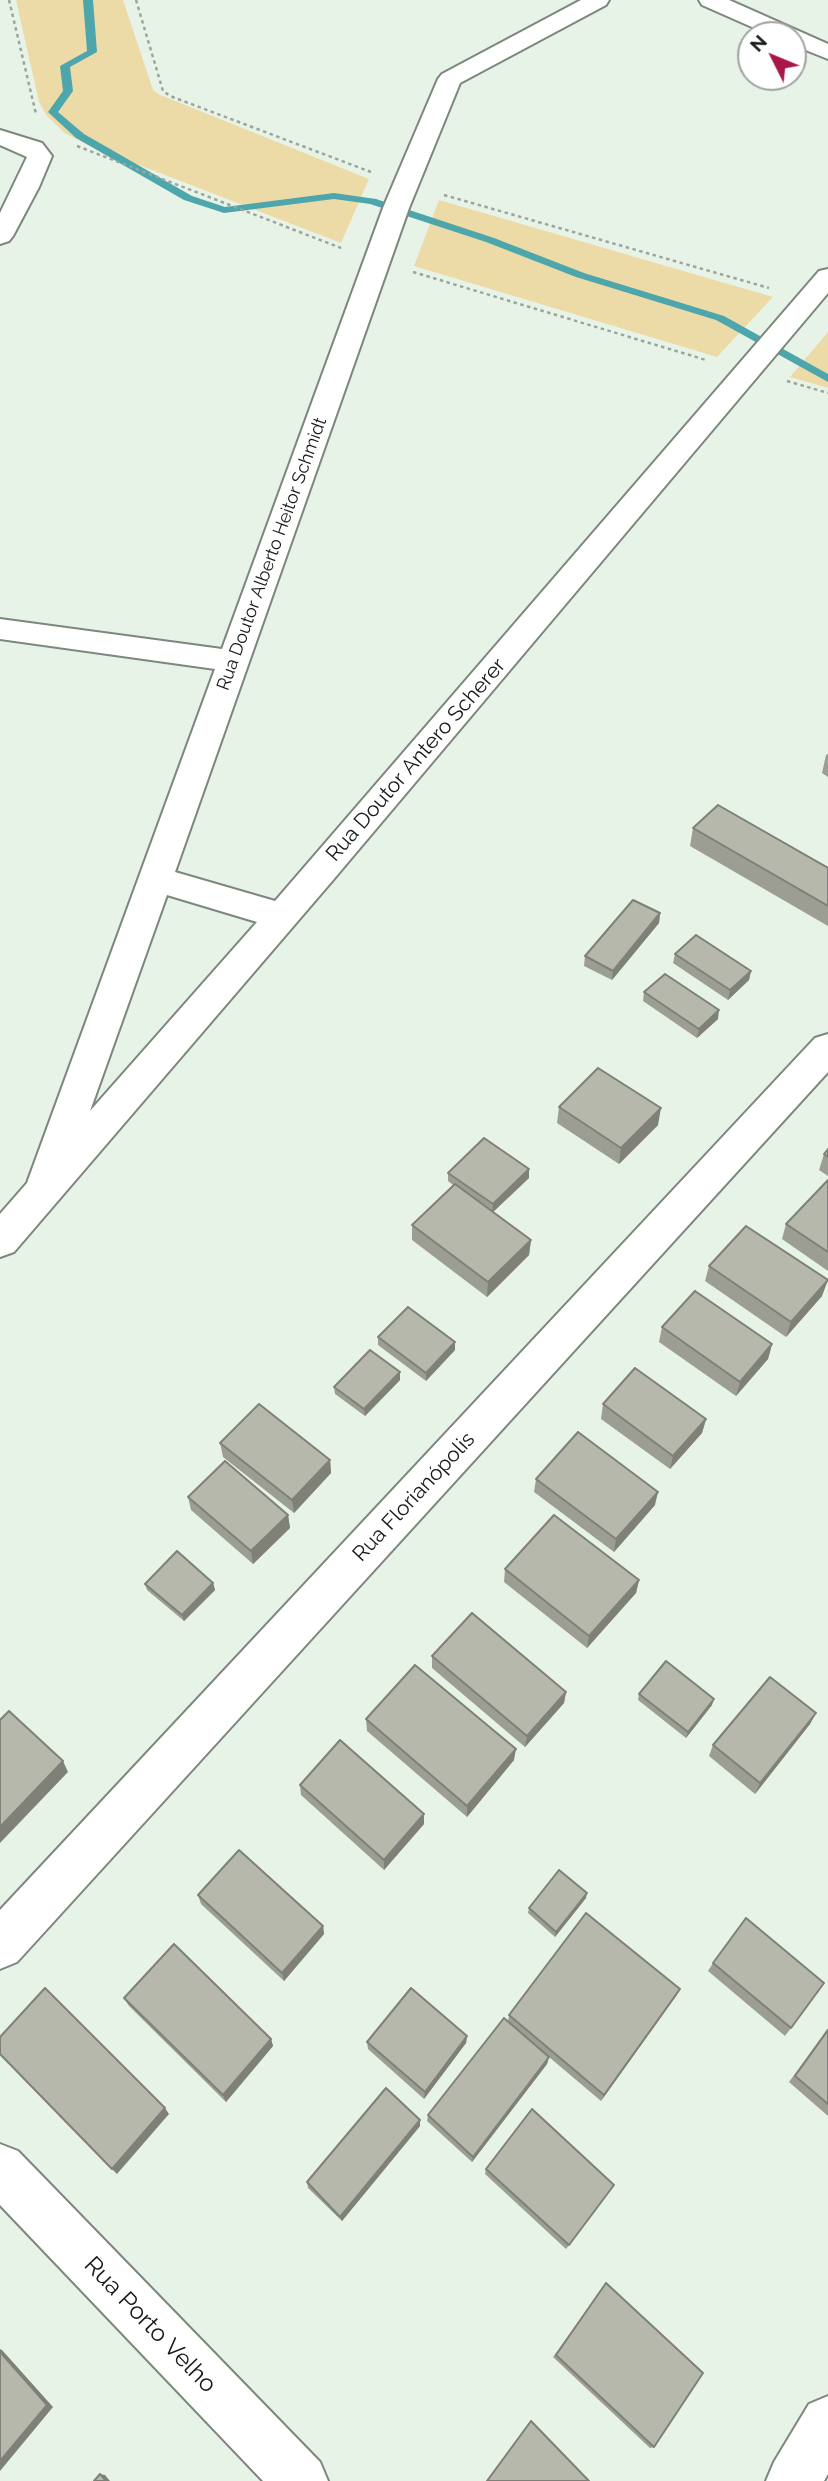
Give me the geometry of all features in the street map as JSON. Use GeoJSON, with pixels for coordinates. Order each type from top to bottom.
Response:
{"type":"FeatureCollection","features":[{"type":"Feature","properties":{"kind":"street","name":"Rua Doutor Alberto Heitor Schmidt"},"geometry":{"type":"LineString","coordinates":[[44,1189],[396,208],[450,79],[598,0]]}},
{"type":"Feature","properties":{"kind":"street"},"geometry":{"type":"LineString","coordinates":[[709,0],[757,21]]}},
{"type":"Feature","properties":{"kind":"street"},"geometry":{"type":"LineString","coordinates":[[807,43],[828,52]]}},
{"type":"Feature","properties":{"kind":"street"},"geometry":{"type":"LineString","coordinates":[[0,137],[33,148],[40,156],[27,187],[0,236]]}},
{"type":"Feature","properties":{"kind":"street","name":"Rua Doutor Antero Scherer"},"geometry":{"type":"LineString","coordinates":[[0,1241],[828,277]]}},
{"type":"Feature","properties":{"kind":"street"},"geometry":{"type":"LineString","coordinates":[[0,629],[234,660]]}},
{"type":"Feature","properties":{"kind":"street"},"geometry":{"type":"LineString","coordinates":[[156,879],[281,916]]}},
{"type":"Feature","properties":{"kind":"street","name":"Rua Florianópolis"},"geometry":{"type":"LineString","coordinates":[[0,1945],[828,1048]]}},
{"type":"Feature","properties":{"kind":"street","name":"Rua Porto Velho"},"geometry":{"type":"LineString","coordinates":[[0,2169],[301,2481]]}},
{"type":"Feature","properties":{"kind":"street"},"geometry":{"type":"LineString","coordinates":[[793,2481],[828,2423]]}},
{"type":"Feature","properties":{"kind":"path"},"geometry":{"type":"LineString","coordinates":[[9,0],[36,115]]}},
{"type":"Feature","properties":{"kind":"path"},"geometry":{"type":"LineString","coordinates":[[135,0],[163,91],[382,176]]}},
{"type":"Feature","properties":{"kind":"path"},"geometry":{"type":"LineString","coordinates":[[77,146],[348,251]]}},
{"type":"Feature","properties":{"kind":"path"},"geometry":{"type":"LineString","coordinates":[[438,194],[773,289]]}},
{"type":"Feature","properties":{"kind":"path"},"geometry":{"type":"LineString","coordinates":[[405,269],[708,360]]}},
{"type":"Feature","properties":{"kind":"path"},"geometry":{"type":"LineString","coordinates":[[780,378],[828,393]]}},
{"type":"Feature","properties":{"kind":"shaded area"},"geometry":{"type":"Polygon","coordinates":[[[16,0],[123,0],[153,90],[158,94],[369,179],[341,243],[95,148],[66,134],[47,116],[39,102],[16,0]]]}},
{"type":"Feature","properties":{"kind":"shaded area"},"geometry":{"type":"Polygon","coordinates":[[[439,200],[773,297],[717,357],[414,266],[439,200]]]}},
{"type":"Feature","properties":{"kind":"shaded area"},"geometry":{"type":"Polygon","coordinates":[[[828,332],[828,388],[790,377],[828,332]]]}},
{"type":"Feature","properties":{"kind":"building"},"geometry":{"type":"Polygon","coordinates":[[[718,805],[828,868],[828,906],[693,828],[718,805]]]}},
{"type":"Feature","properties":{"kind":"building"},"geometry":{"type":"Polygon","coordinates":[[[633,900],[660,913],[613,971],[585,956],[633,900]]]}},
{"type":"Feature","properties":{"kind":"building"},"geometry":{"type":"Polygon","coordinates":[[[696,935],[751,971],[730,990],[675,954],[696,935]]]}},
{"type":"Feature","properties":{"kind":"building"},"geometry":{"type":"Polygon","coordinates":[[[665,974],[719,1010],[699,1029],[644,992],[665,974]]]}},
{"type":"Feature","properties":{"kind":"building"},"geometry":{"type":"Polygon","coordinates":[[[598,1068],[661,1108],[621,1148],[559,1107],[598,1068]]]}},
{"type":"Feature","properties":{"kind":"building"},"geometry":{"type":"Polygon","coordinates":[[[484,1138],[529,1169],[493,1204],[448,1173],[484,1138]]]}},
{"type":"Feature","properties":{"kind":"building"},"geometry":{"type":"Polygon","coordinates":[[[828,1180],[828,1252],[786,1224],[828,1180]]]}},
{"type":"Feature","properties":{"kind":"building"},"geometry":{"type":"Polygon","coordinates":[[[455,1184],[531,1240],[488,1282],[412,1225],[455,1184]]]}},
{"type":"Feature","properties":{"kind":"building"},"geometry":{"type":"Polygon","coordinates":[[[746,1226],[828,1280],[791,1322],[709,1266],[746,1226]]]}},
{"type":"Feature","properties":{"kind":"building"},"geometry":{"type":"Polygon","coordinates":[[[695,1291],[772,1344],[740,1382],[662,1327],[695,1291]]]}},
{"type":"Feature","properties":{"kind":"building"},"geometry":{"type":"Polygon","coordinates":[[[408,1307],[455,1342],[426,1373],[378,1337],[408,1307]]]}},
{"type":"Feature","properties":{"kind":"building"},"geometry":{"type":"Polygon","coordinates":[[[370,1350],[400,1372],[364,1409],[334,1387],[370,1350]]]}},
{"type":"Feature","properties":{"kind":"building"},"geometry":{"type":"Polygon","coordinates":[[[635,1368],[706,1419],[673,1456],[603,1404],[635,1368]]]}},
{"type":"Feature","properties":{"kind":"building"},"geometry":{"type":"Polygon","coordinates":[[[259,1404],[330,1460],[292,1500],[220,1443],[259,1404]]]}},
{"type":"Feature","properties":{"kind":"building"},"geometry":{"type":"Polygon","coordinates":[[[578,1432],[658,1492],[616,1539],[536,1479],[578,1432]]]}},
{"type":"Feature","properties":{"kind":"building"},"geometry":{"type":"Polygon","coordinates":[[[225,1461],[288,1515],[251,1551],[188,1497],[225,1461]]]}},
{"type":"Feature","properties":{"kind":"building"},"geometry":{"type":"Polygon","coordinates":[[[554,1515],[639,1580],[589,1636],[505,1569],[554,1515]]]}},
{"type":"Feature","properties":{"kind":"building"},"geometry":{"type":"Polygon","coordinates":[[[177,1551],[213,1583],[182,1615],[145,1584],[177,1551]]]}},
{"type":"Feature","properties":{"kind":"building"},"geometry":{"type":"Polygon","coordinates":[[[472,1613],[566,1692],[527,1736],[432,1656],[472,1613]]]}},
{"type":"Feature","properties":{"kind":"building"},"geometry":{"type":"Polygon","coordinates":[[[666,1661],[714,1699],[688,1732],[639,1694],[666,1661]]]}},
{"type":"Feature","properties":{"kind":"building"},"geometry":{"type":"Polygon","coordinates":[[[415,1665],[516,1749],[467,1806],[366,1719],[415,1665]]]}},
{"type":"Feature","properties":{"kind":"building"},"geometry":{"type":"Polygon","coordinates":[[[770,1677],[816,1713],[760,1783],[713,1745],[770,1677]]]}},
{"type":"Feature","properties":{"kind":"building"},"geometry":{"type":"Polygon","coordinates":[[[9,1711],[63,1761],[0,1827],[0,1720],[9,1711]]]}},
{"type":"Feature","properties":{"kind":"building"},"geometry":{"type":"Polygon","coordinates":[[[340,1740],[424,1814],[384,1860],[300,1785],[340,1740]]]}},
{"type":"Feature","properties":{"kind":"building"},"geometry":{"type":"Polygon","coordinates":[[[239,1850],[323,1926],[282,1973],[198,1895],[239,1850]]]}},
{"type":"Feature","properties":{"kind":"building"},"geometry":{"type":"Polygon","coordinates":[[[559,1870],[587,1893],[556,1932],[529,1908],[559,1870]]]}},
{"type":"Feature","properties":{"kind":"building"},"geometry":{"type":"Polygon","coordinates":[[[586,1913],[680,1989],[604,2095],[509,2015],[586,1913]]]}},
{"type":"Feature","properties":{"kind":"building"},"geometry":{"type":"Polygon","coordinates":[[[746,1918],[824,1983],[791,2028],[713,1963],[746,1918]]]}},
{"type":"Feature","properties":{"kind":"building"},"geometry":{"type":"Polygon","coordinates":[[[174,1944],[271,2039],[223,2095],[124,1998],[174,1944]]]}},
{"type":"Feature","properties":{"kind":"building"},"geometry":{"type":"Polygon","coordinates":[[[45,1988],[165,2108],[112,2169],[0,2054],[0,2037],[45,1988]]]}},
{"type":"Feature","properties":{"kind":"building"},"geometry":{"type":"Polygon","coordinates":[[[411,1988],[467,2036],[425,2092],[367,2042],[411,1988]]]}},
{"type":"Feature","properties":{"kind":"building"},"geometry":{"type":"Polygon","coordinates":[[[504,2018],[549,2057],[473,2157],[428,2115],[504,2018]]]}},
{"type":"Feature","properties":{"kind":"building"},"geometry":{"type":"Polygon","coordinates":[[[828,2030],[828,2104],[795,2076],[828,2030]]]}},
{"type":"Feature","properties":{"kind":"building"},"geometry":{"type":"Polygon","coordinates":[[[386,2088],[420,2120],[340,2217],[307,2182],[386,2088]]]}},
{"type":"Feature","properties":{"kind":"building"},"geometry":{"type":"Polygon","coordinates":[[[532,2109],[614,2185],[569,2245],[486,2169],[532,2109]]]}},
{"type":"Feature","properties":{"kind":"building"},"geometry":{"type":"Polygon","coordinates":[[[606,2283],[703,2373],[654,2447],[556,2355],[606,2283]]]}},
{"type":"Feature","properties":{"kind":"building"},"geometry":{"type":"Polygon","coordinates":[[[0,2352],[47,2405],[0,2461],[0,2352]]]}},
{"type":"Feature","properties":{"kind":"building"},"geometry":{"type":"Polygon","coordinates":[[[531,2421],[589,2481],[487,2481],[531,2421]]]}},
{"type":"Feature","properties":{"kind":"building"},"geometry":{"type":"Polygon","coordinates":[[[100,2474],[106,2481],[94,2481],[100,2474]]]}},
{"type":"Feature","properties":{"kind":"waterway"},"geometry":{"type":"LineString","coordinates":[[88,0],[92,52],[65,66],[68,91],[53,112],[80,136],[188,198],[224,210],[334,196],[372,201],[490,240],[580,275],[720,318],[828,379]]}}]}
